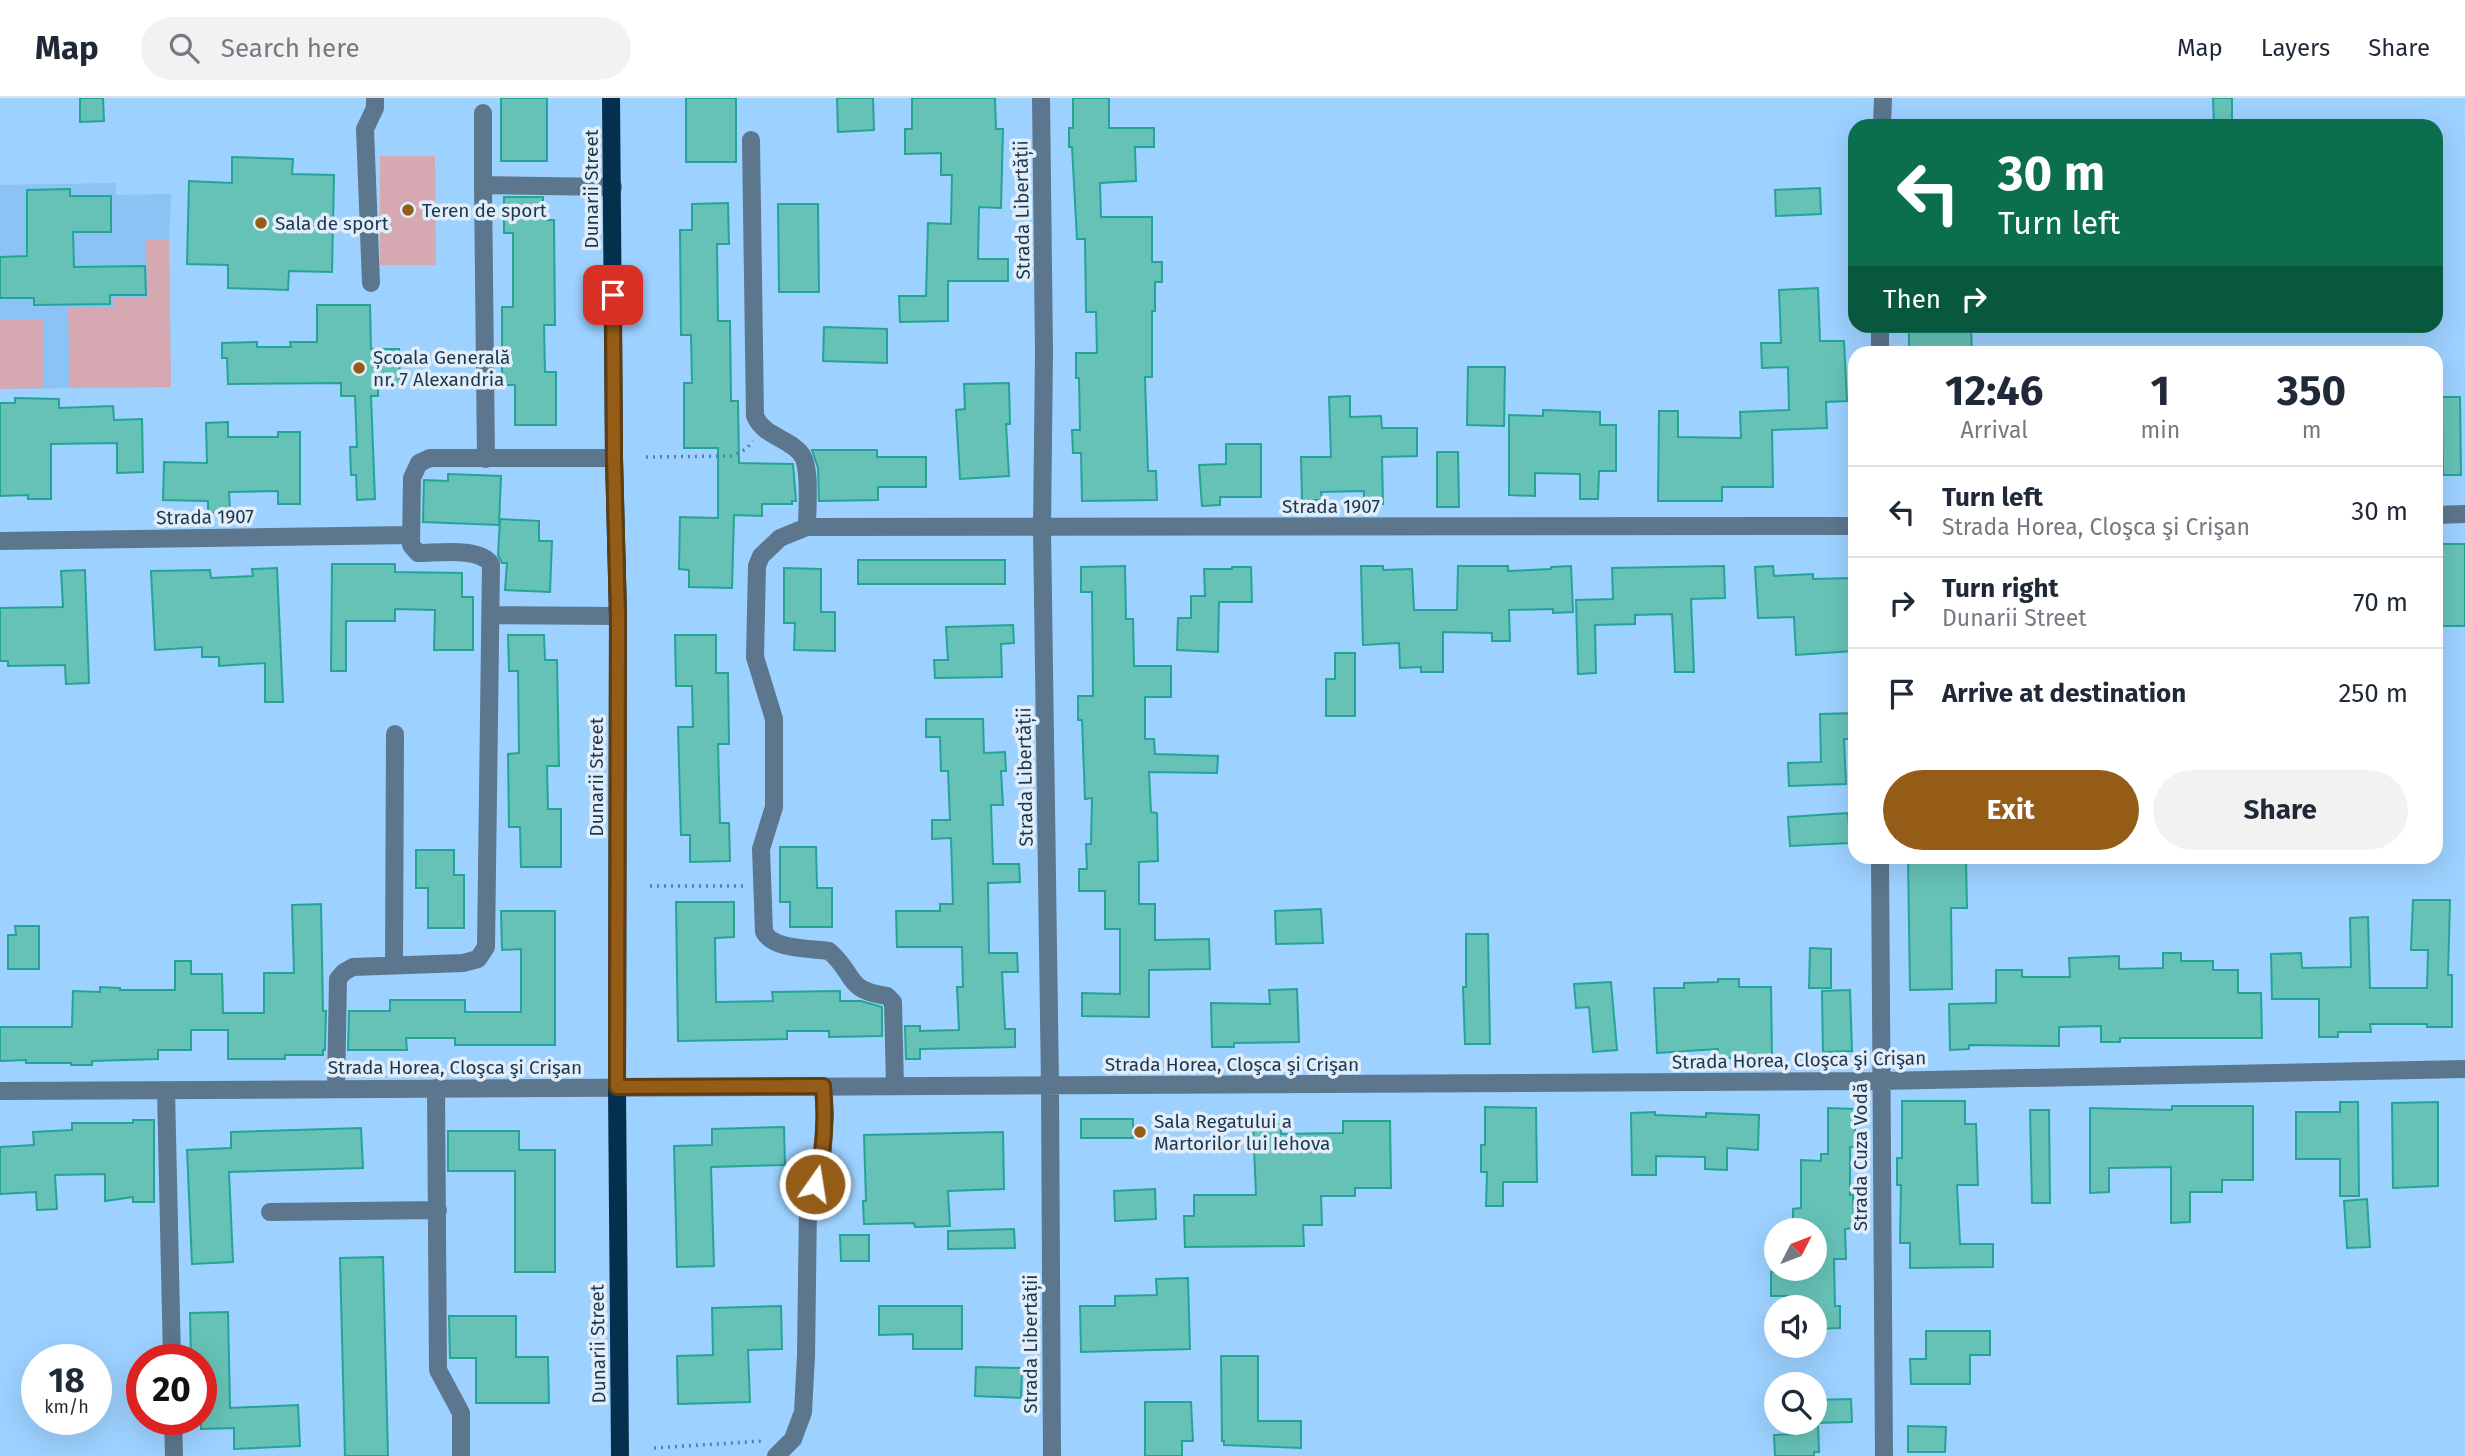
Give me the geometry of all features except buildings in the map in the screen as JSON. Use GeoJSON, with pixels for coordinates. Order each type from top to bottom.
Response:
{"type":"FeatureCollection","features":[{"type":"Feature","properties":{"kind":"main road","name":"Dunarii Street"},"geometry":{"type":"LineString","coordinates":[[611,98],[618,616],[617,1087],[620,1456]]}},
{"type":"Feature","properties":{"kind":"street"},"geometry":{"type":"LineString","coordinates":[[371,283],[365,129],[375,108],[375,98]]}},
{"type":"Feature","properties":{"kind":"street","name":"Strada Libertății"},"geometry":{"type":"LineString","coordinates":[[1041,98],[1044,338],[1042,528],[1052,1456]]}},
{"type":"Feature","properties":{"kind":"street"},"geometry":{"type":"LineString","coordinates":[[1882,119],[1883,98]]}},
{"type":"Feature","properties":{"kind":"street"},"geometry":{"type":"LineString","coordinates":[[483,113],[486,458]]}},
{"type":"Feature","properties":{"kind":"street"},"geometry":{"type":"LineString","coordinates":[[751,140],[755,416],[764,429],[803,456],[806,468],[807,527],[780,538],[761,556],[757,566],[755,657],[774,719],[774,807],[761,849],[764,933],[768,940],[778,944],[829,951],[858,988],[867,993],[887,996],[893,1002],[895,1086]]}},
{"type":"Feature","properties":{"kind":"street"},"geometry":{"type":"LineString","coordinates":[[483,186],[613,187]]}},
{"type":"Feature","properties":{"kind":"street"},"geometry":{"type":"LineString","coordinates":[[336,1089],[338,979],[344,972],[353,967],[463,963],[478,959],[486,947],[491,564],[486,557],[477,554],[418,553],[411,545],[412,478],[419,463],[430,458],[614,458]]}},
{"type":"Feature","properties":{"kind":"street"},"geometry":{"type":"LineString","coordinates":[[2443,515],[2465,514]]}},
{"type":"Feature","properties":{"kind":"street","name":"Strada 1907"},"geometry":{"type":"LineString","coordinates":[[807,527],[1848,526]]}},
{"type":"Feature","properties":{"kind":"street","name":"Strada 1907"},"geometry":{"type":"LineString","coordinates":[[0,541],[411,535]]}},
{"type":"Feature","properties":{"kind":"street"},"geometry":{"type":"LineString","coordinates":[[491,615],[618,616]]}},
{"type":"Feature","properties":{"kind":"street"},"geometry":{"type":"LineString","coordinates":[[394,965],[395,734]]}},
{"type":"Feature","properties":{"kind":"street","name":"Strada Cuza Vodă"},"geometry":{"type":"LineString","coordinates":[[1880,864],[1884,1456]]}},
{"type":"Feature","properties":{"kind":"street","name":"Strada Horea, Cloşca şi Crişan"},"geometry":{"type":"LineString","coordinates":[[0,1091],[1881,1081],[2465,1069]]}},
{"type":"Feature","properties":{"kind":"street"},"geometry":{"type":"LineString","coordinates":[[776,1456],[793,1439],[803,1412],[808,1205],[822,1163],[825,1114],[823,1086]]}},
{"type":"Feature","properties":{"kind":"street"},"geometry":{"type":"LineString","coordinates":[[436,1088],[438,1370],[461,1413],[461,1456]]}},
{"type":"Feature","properties":{"kind":"street"},"geometry":{"type":"LineString","coordinates":[[166,1090],[172,1344]]}},
{"type":"Feature","properties":{"kind":"street"},"geometry":{"type":"LineString","coordinates":[[271,1212],[438,1210]]}},
{"type":"Feature","properties":{"kind":"street"},"geometry":{"type":"LineString","coordinates":[[173,1435],[174,1456]]}},
{"type":"Feature","properties":{"kind":"path"},"geometry":{"type":"LineString","coordinates":[[646,457],[733,456],[746,449],[764,429]]}},
{"type":"Feature","properties":{"kind":"path"},"geometry":{"type":"LineString","coordinates":[[650,886],[762,886]]}},
{"type":"Feature","properties":{"kind":"path"},"geometry":{"type":"LineString","coordinates":[[654,1448],[793,1439]]}},
{"type":"Feature","properties":{"kind":"shaded area","name":"Teren de sport"},"geometry":{"type":"Polygon","coordinates":[[[380,156],[435,156],[436,265],[380,265],[380,156]]]}},
{"type":"Feature","properties":{"kind":"shaded area"},"geometry":{"type":"Polygon","coordinates":[[[116,183],[116,195],[171,194],[171,387],[0,389],[0,185],[116,183]]]}},
{"type":"Feature","properties":{"kind":"shaded area"},"geometry":{"type":"Polygon","coordinates":[[[146,239],[169,239],[171,387],[70,388],[68,308],[113,307],[113,298],[147,297],[146,239]]]}},
{"type":"Feature","properties":{"kind":"shaded area"},"geometry":{"type":"Polygon","coordinates":[[[43,319],[44,388],[0,389],[0,320],[43,319]]]}},
{"type":"Feature","properties":{"kind":"place","name":"Teren de sport"},"geometry":{"type":"Point","coordinates":[408,210]}},
{"type":"Feature","properties":{"kind":"place","name":"Sala de sport"},"geometry":{"type":"Point","coordinates":[261,223]}},
{"type":"Feature","properties":{"kind":"place","name":"Școala Generală nr. 7 Alexandria"},"geometry":{"type":"Point","coordinates":[359,368]}},
{"type":"Feature","properties":{"kind":"place","name":"Sala Regatului a Martorilor lui Iehova"},"geometry":{"type":"Point","coordinates":[1140,1132]}},
{"type":"Feature","properties":{"kind":"route"},"geometry":{"type":"LineString","coordinates":[[613,295],[618,616],[617,1087],[823,1086],[825,1114],[822,1163],[815,1184]]}}]}
